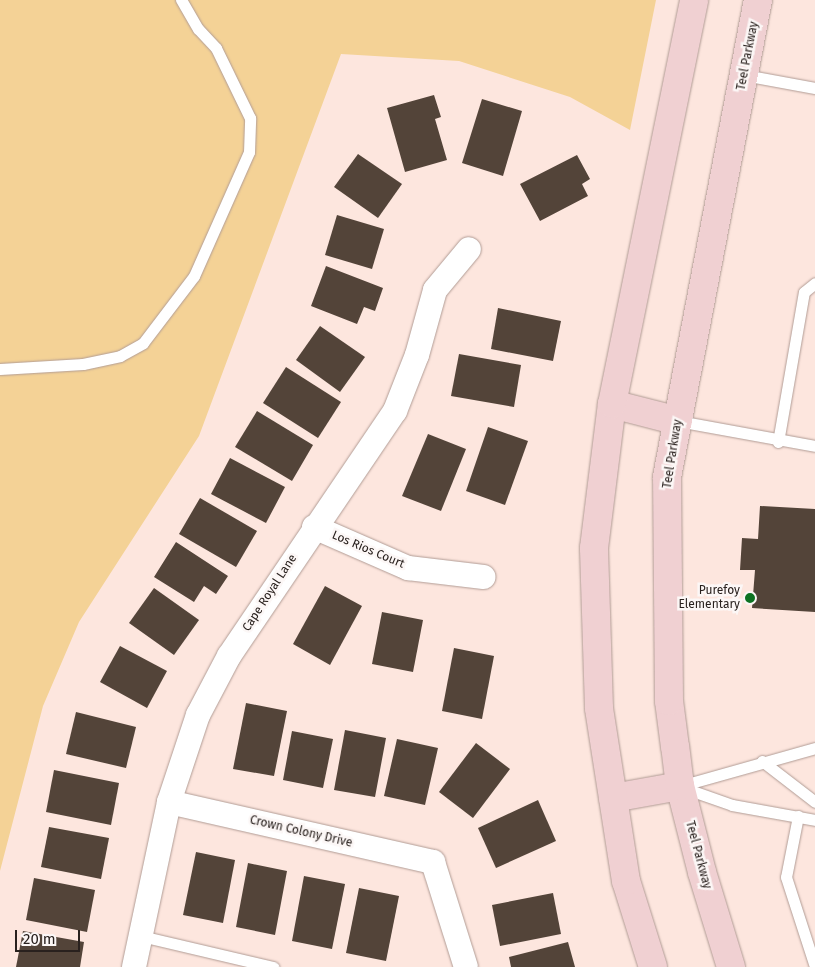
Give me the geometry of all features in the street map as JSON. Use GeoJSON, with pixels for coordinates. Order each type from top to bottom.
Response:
{"type":"FeatureCollection","features":[{"type":"Feature","properties":{"kind":"main road"},"geometry":{"type":"LineString","coordinates":[[653,967],[626,881],[599,708],[594,548],[612,404],[694,0]]}},
{"type":"Feature","properties":{"kind":"main road","name":"Teel Parkway"},"geometry":{"type":"LineString","coordinates":[[731,967],[680,786],[669,701],[667,487],[758,0]]}},
{"type":"Feature","properties":{"kind":"main road"},"geometry":{"type":"LineString","coordinates":[[612,404],[678,421]]}},
{"type":"Feature","properties":{"kind":"main road"},"geometry":{"type":"LineString","coordinates":[[613,798],[680,786]]}},
{"type":"Feature","properties":{"kind":"street","name":"Cape Royal Lane"},"geometry":{"type":"LineString","coordinates":[[134,967],[169,802],[198,715],[225,664],[314,527],[395,411],[417,355],[435,290],[469,249]]}},
{"type":"Feature","properties":{"kind":"street","name":"Los Rios Court"},"geometry":{"type":"LineString","coordinates":[[314,527],[408,568],[483,577]]}},
{"type":"Feature","properties":{"kind":"street","name":"Crown Colony Drive"},"geometry":{"type":"LineString","coordinates":[[169,802],[433,862],[466,967]]}},
{"type":"Feature","properties":{"kind":"lane"},"geometry":{"type":"LineString","coordinates":[[0,369],[83,364],[120,356],[143,343],[194,276],[249,152],[250,118],[216,48],[198,29],[181,0]]}},
{"type":"Feature","properties":{"kind":"lane"},"geometry":{"type":"LineString","coordinates":[[744,74],[815,88]]}},
{"type":"Feature","properties":{"kind":"lane"},"geometry":{"type":"LineString","coordinates":[[778,442],[804,292],[815,283]]}},
{"type":"Feature","properties":{"kind":"lane"},"geometry":{"type":"LineString","coordinates":[[678,421],[778,442],[815,446]]}},
{"type":"Feature","properties":{"kind":"lane"},"geometry":{"type":"LineString","coordinates":[[680,786],[762,761],[815,748]]}},
{"type":"Feature","properties":{"kind":"lane"},"geometry":{"type":"LineString","coordinates":[[762,761],[815,802]]}},
{"type":"Feature","properties":{"kind":"lane"},"geometry":{"type":"LineString","coordinates":[[680,786],[732,805],[815,820]]}},
{"type":"Feature","properties":{"kind":"lane"},"geometry":{"type":"LineString","coordinates":[[798,816],[786,878],[815,967]]}},
{"type":"Feature","properties":{"kind":"lane"},"geometry":{"type":"LineString","coordinates":[[141,936],[273,967]]}},
{"type":"Feature","properties":{"kind":"shaded area"},"geometry":{"type":"Polygon","coordinates":[[[0,0],[656,0],[630,130],[570,97],[459,61],[341,54],[199,436],[79,622],[43,706],[0,871],[0,0]]]}},
{"type":"Feature","properties":{"kind":"building"},"geometry":{"type":"Polygon","coordinates":[[[434,95],[441,117],[435,119],[447,160],[405,172],[387,108],[434,95]]]}},
{"type":"Feature","properties":{"kind":"building"},"geometry":{"type":"Polygon","coordinates":[[[482,99],[522,111],[503,176],[462,163],[482,99]]]}},
{"type":"Feature","properties":{"kind":"building"},"geometry":{"type":"Polygon","coordinates":[[[358,154],[402,184],[378,218],[334,187],[358,154]]]}},
{"type":"Feature","properties":{"kind":"building"},"geometry":{"type":"Polygon","coordinates":[[[577,155],[590,179],[582,184],[588,196],[540,221],[520,184],[577,155]]]}},
{"type":"Feature","properties":{"kind":"building"},"geometry":{"type":"Polygon","coordinates":[[[337,215],[384,229],[372,269],[325,255],[337,215]]]}},
{"type":"Feature","properties":{"kind":"building"},"geometry":{"type":"Polygon","coordinates":[[[326,266],[383,288],[375,311],[364,307],[357,324],[311,306],[326,266]]]}},
{"type":"Feature","properties":{"kind":"building"},"geometry":{"type":"Polygon","coordinates":[[[498,308],[561,321],[553,361],[491,349],[498,308]]]}},
{"type":"Feature","properties":{"kind":"building"},"geometry":{"type":"Polygon","coordinates":[[[320,326],[365,357],[340,392],[296,360],[320,326]]]}},
{"type":"Feature","properties":{"kind":"building"},"geometry":{"type":"Polygon","coordinates":[[[459,354],[521,365],[514,407],[451,396],[459,354]]]}},
{"type":"Feature","properties":{"kind":"building"},"geometry":{"type":"Polygon","coordinates":[[[286,367],[341,402],[318,438],[263,403],[286,367]]]}},
{"type":"Feature","properties":{"kind":"building"},"geometry":{"type":"Polygon","coordinates":[[[257,411],[313,445],[292,481],[235,447],[257,411]]]}},
{"type":"Feature","properties":{"kind":"building"},"geometry":{"type":"Polygon","coordinates":[[[488,427],[528,441],[505,505],[466,491],[488,427]]]}},
{"type":"Feature","properties":{"kind":"building"},"geometry":{"type":"Polygon","coordinates":[[[428,434],[466,449],[441,511],[402,496],[428,434]]]}},
{"type":"Feature","properties":{"kind":"building"},"geometry":{"type":"Polygon","coordinates":[[[230,458],[285,487],[266,523],[211,494],[230,458]]]}},
{"type":"Feature","properties":{"kind":"building"},"geometry":{"type":"Polygon","coordinates":[[[200,498],[257,531],[236,567],[179,534],[200,498]]]}},
{"type":"Feature","properties":{"kind":"building","name":"Purefoy Elementary"},"geometry":{"type":"Polygon","coordinates":[[[760,506],[815,509],[815,612],[752,608],[755,570],[740,570],[742,538],[758,539],[760,506]]]}},
{"type":"Feature","properties":{"kind":"building"},"geometry":{"type":"Polygon","coordinates":[[[176,542],[228,576],[216,594],[204,586],[194,602],[154,577],[176,542]]]}},
{"type":"Feature","properties":{"kind":"building"},"geometry":{"type":"Polygon","coordinates":[[[325,586],[362,606],[330,665],[293,644],[325,586]]]}},
{"type":"Feature","properties":{"kind":"building"},"geometry":{"type":"Polygon","coordinates":[[[154,588],[199,620],[174,655],[129,623],[154,588]]]}},
{"type":"Feature","properties":{"kind":"building"},"geometry":{"type":"Polygon","coordinates":[[[382,612],[423,620],[413,672],[372,664],[382,612]]]}},
{"type":"Feature","properties":{"kind":"building"},"geometry":{"type":"Polygon","coordinates":[[[120,646],[167,671],[147,708],[100,682],[120,646]]]}},
{"type":"Feature","properties":{"kind":"building"},"geometry":{"type":"Polygon","coordinates":[[[454,648],[494,656],[482,719],[442,711],[454,648]]]}},
{"type":"Feature","properties":{"kind":"building"},"geometry":{"type":"Polygon","coordinates":[[[246,703],[287,711],[274,776],[233,769],[246,703]]]}},
{"type":"Feature","properties":{"kind":"building"},"geometry":{"type":"Polygon","coordinates":[[[76,712],[136,727],[126,768],[66,754],[76,712]]]}},
{"type":"Feature","properties":{"kind":"building"},"geometry":{"type":"Polygon","coordinates":[[[345,730],[386,738],[375,797],[334,790],[345,730]]]}},
{"type":"Feature","properties":{"kind":"building"},"geometry":{"type":"Polygon","coordinates":[[[292,731],[333,739],[323,788],[283,780],[292,731]]]}},
{"type":"Feature","properties":{"kind":"building"},"geometry":{"type":"Polygon","coordinates":[[[397,739],[438,748],[425,805],[384,796],[397,739]]]}},
{"type":"Feature","properties":{"kind":"building"},"geometry":{"type":"Polygon","coordinates":[[[476,743],[510,769],[473,818],[439,792],[476,743]]]}},
{"type":"Feature","properties":{"kind":"building"},"geometry":{"type":"Polygon","coordinates":[[[54,770],[119,783],[111,825],[46,812],[54,770]]]}},
{"type":"Feature","properties":{"kind":"building"},"geometry":{"type":"Polygon","coordinates":[[[538,800],[556,841],[496,868],[478,828],[538,800]]]}},
{"type":"Feature","properties":{"kind":"building"},"geometry":{"type":"Polygon","coordinates":[[[49,827],[109,838],[101,879],[41,867],[49,827]]]}},
{"type":"Feature","properties":{"kind":"building"},"geometry":{"type":"Polygon","coordinates":[[[196,852],[235,860],[223,923],[183,915],[196,852]]]}},
{"type":"Feature","properties":{"kind":"building"},"geometry":{"type":"Polygon","coordinates":[[[248,863],[287,871],[275,935],[236,927],[248,863]]]}},
{"type":"Feature","properties":{"kind":"building"},"geometry":{"type":"Polygon","coordinates":[[[304,876],[345,884],[332,949],[292,941],[304,876]]]}},
{"type":"Feature","properties":{"kind":"building"},"geometry":{"type":"Polygon","coordinates":[[[34,878],[95,890],[87,932],[26,920],[34,878]]]}},
{"type":"Feature","properties":{"kind":"building"},"geometry":{"type":"Polygon","coordinates":[[[359,888],[399,896],[386,961],[346,953],[359,888]]]}},
{"type":"Feature","properties":{"kind":"building"},"geometry":{"type":"Polygon","coordinates":[[[553,893],[561,934],[500,946],[492,905],[553,893]]]}},
{"type":"Feature","properties":{"kind":"building"},"geometry":{"type":"Polygon","coordinates":[[[23,931],[84,942],[80,967],[16,967],[23,931]]]}},
{"type":"Feature","properties":{"kind":"building"},"geometry":{"type":"Polygon","coordinates":[[[568,942],[575,967],[511,967],[509,957],[568,942]]]}},
{"type":"Feature","properties":{"kind":"place","name":"Purefoy Elementary"},"geometry":{"type":"Point","coordinates":[750,598]}}]}
